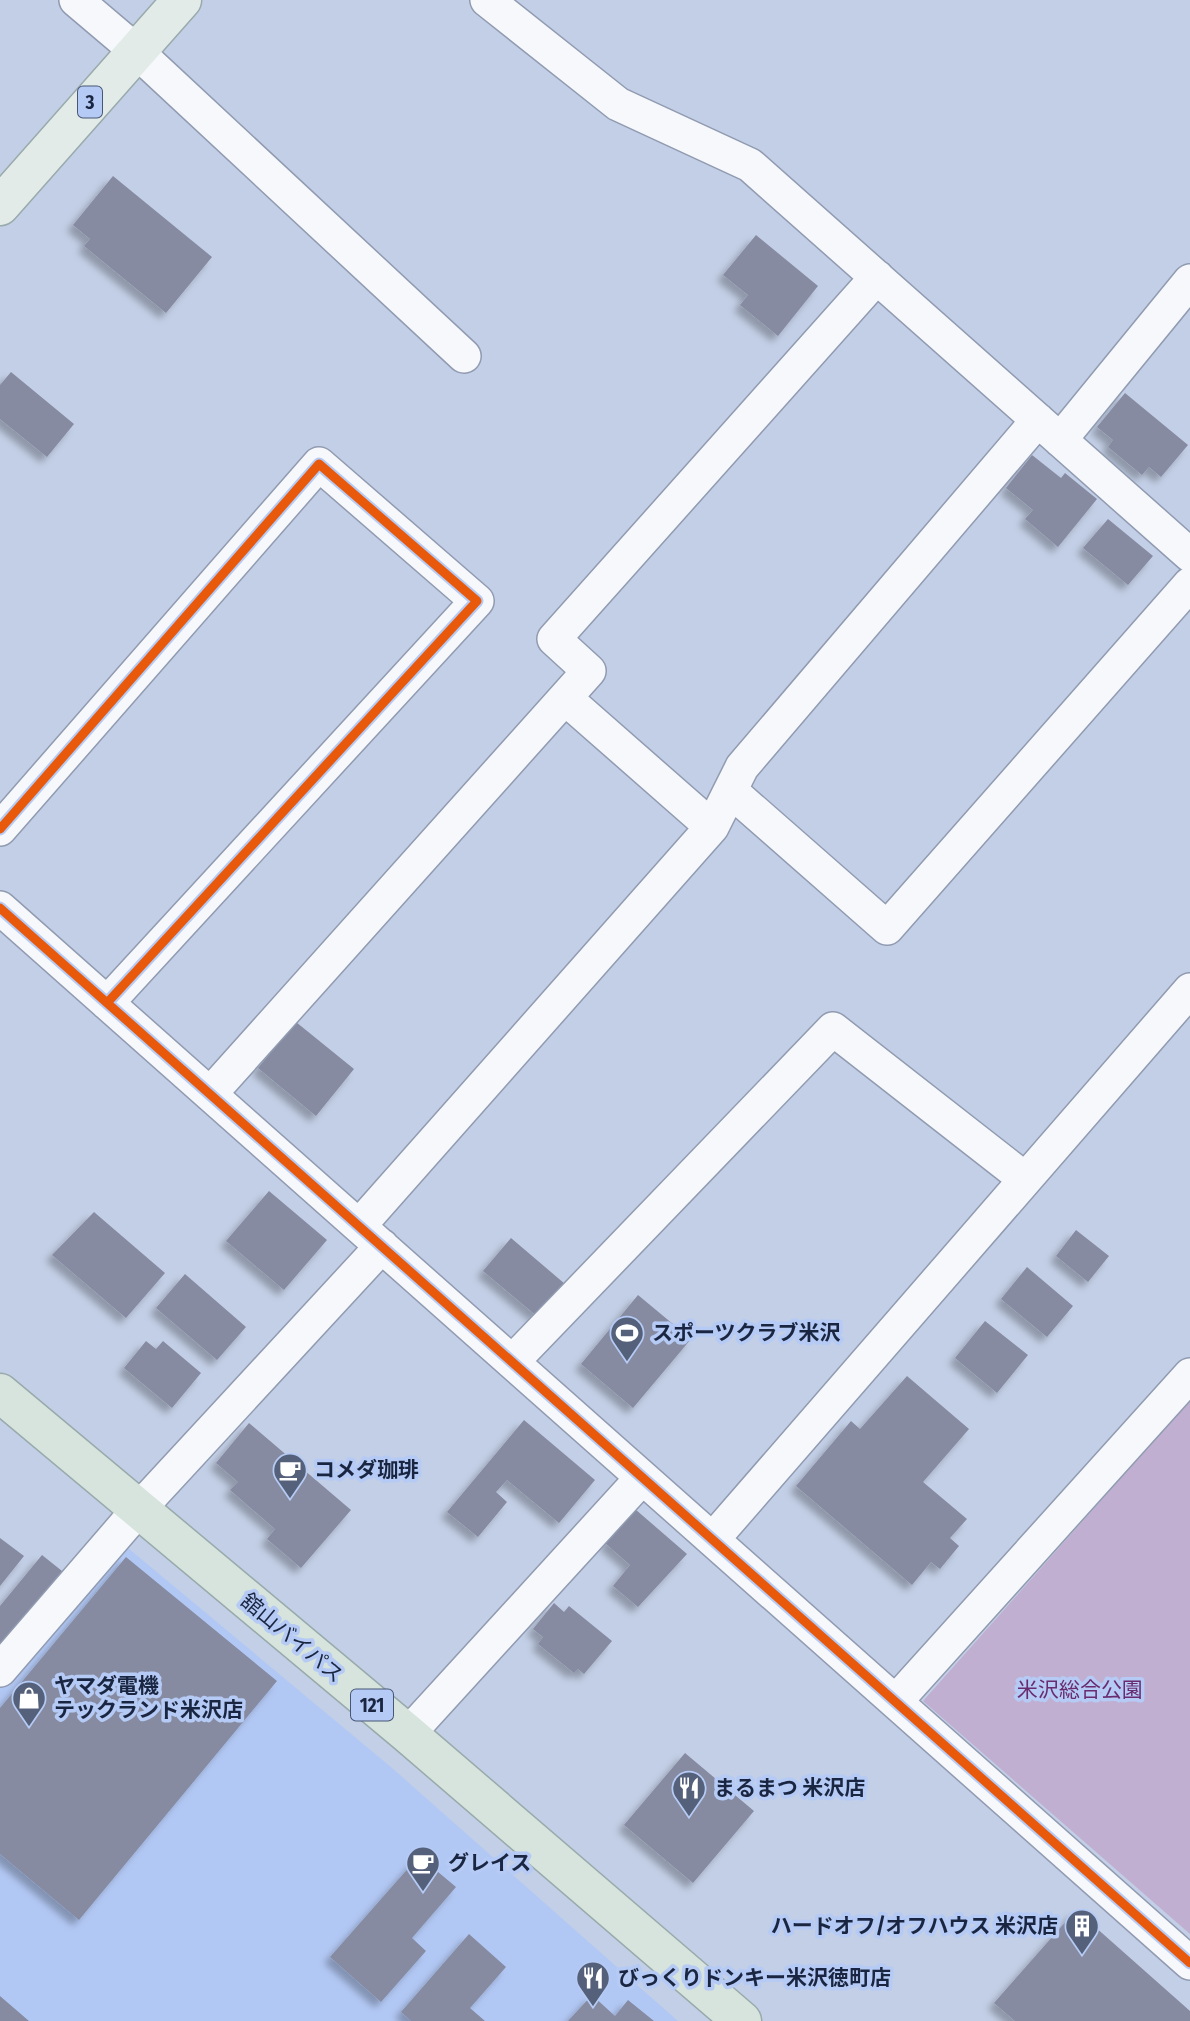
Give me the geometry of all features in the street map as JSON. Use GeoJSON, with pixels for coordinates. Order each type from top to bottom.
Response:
{"type":"FeatureCollection","features":[{"type":"Feature","properties":{"kind":"highway","name":"舘山バイパス"},"geometry":{"type":"LineString","coordinates":[[0,1393],[408,1734],[742,2021]]}},
{"type":"Feature","properties":{"kind":"main road","name":"3"},"geometry":{"type":"LineString","coordinates":[[0,206],[181,0]]}},
{"type":"Feature","properties":{"kind":"street"},"geometry":{"type":"LineString","coordinates":[[76,0],[135,50],[464,356]]}},
{"type":"Feature","properties":{"kind":"street"},"geometry":{"type":"LineString","coordinates":[[487,0],[618,104],[750,165],[1190,555]]}},
{"type":"Feature","properties":{"kind":"street"},"geometry":{"type":"LineString","coordinates":[[210,1094],[589,671],[554,639],[877,278]]}},
{"type":"Feature","properties":{"kind":"street"},"geometry":{"type":"LineString","coordinates":[[0,1670],[371,1236],[712,827],[732,792],[742,767],[1049,430],[1190,281]]}},
{"type":"Feature","properties":{"kind":"street"},"geometry":{"type":"LineString","coordinates":[[0,830],[319,464],[477,601],[107,1003]]}},
{"type":"Feature","properties":{"kind":"street"},"geometry":{"type":"LineString","coordinates":[[732,792],[887,928],[1190,584]]}},
{"type":"Feature","properties":{"kind":"street"},"geometry":{"type":"LineString","coordinates":[[565,698],[712,827]]}},
{"type":"Feature","properties":{"kind":"street"},"geometry":{"type":"LineString","coordinates":[[0,908],[642,1479],[897,1700],[1190,1963]]}},
{"type":"Feature","properties":{"kind":"street"},"geometry":{"type":"LineString","coordinates":[[713,1539],[1190,990]]}},
{"type":"Feature","properties":{"kind":"street"},"geometry":{"type":"LineString","coordinates":[[512,1362],[833,1029],[1026,1179]]}},
{"type":"Feature","properties":{"kind":"street"},"geometry":{"type":"LineString","coordinates":[[897,1700],[1190,1375]]}},
{"type":"Feature","properties":{"kind":"street"},"geometry":{"type":"LineString","coordinates":[[408,1734],[642,1479]]}},
{"type":"Feature","properties":{"kind":"shaded area"},"geometry":{"type":"Polygon","coordinates":[[[122,1543],[391,1767],[678,2021],[0,2021],[0,1686],[122,1543]]]}},
{"type":"Feature","properties":{"kind":"green space","name":"米沢総合公園"},"geometry":{"type":"Polygon","coordinates":[[[1190,1400],[1190,1934],[923,1701],[1190,1400]]]}},
{"type":"Feature","properties":{"kind":"building"},"geometry":{"type":"Polygon","coordinates":[[[113,176],[212,257],[166,313],[84,246],[90,239],[73,225],[113,176]]]}},
{"type":"Feature","properties":{"kind":"building"},"geometry":{"type":"Polygon","coordinates":[[[756,235],[818,286],[778,336],[740,305],[748,295],[723,275],[756,235]]]}},
{"type":"Feature","properties":{"kind":"building"},"geometry":{"type":"Polygon","coordinates":[[[11,372],[74,424],[47,457],[0,419],[0,385],[11,372]]]}},
{"type":"Feature","properties":{"kind":"building"},"geometry":{"type":"Polygon","coordinates":[[[1125,393],[1188,445],[1161,477],[1149,467],[1142,475],[1108,447],[1113,440],[1097,427],[1125,393]]]}},
{"type":"Feature","properties":{"kind":"building"},"geometry":{"type":"Polygon","coordinates":[[[1032,455],[1061,478],[1065,473],[1097,499],[1058,547],[1025,519],[1033,510],[1006,488],[1032,455]]]}},
{"type":"Feature","properties":{"kind":"building"},"geometry":{"type":"Polygon","coordinates":[[[1108,519],[1153,556],[1128,585],[1083,548],[1108,519]]]}},
{"type":"Feature","properties":{"kind":"building"},"geometry":{"type":"Polygon","coordinates":[[[296,1022],[354,1069],[316,1116],[258,1068],[296,1022]]]}},
{"type":"Feature","properties":{"kind":"building"},"geometry":{"type":"Polygon","coordinates":[[[269,1191],[327,1240],[284,1290],[226,1241],[269,1191]]]}},
{"type":"Feature","properties":{"kind":"building"},"geometry":{"type":"Polygon","coordinates":[[[94,1212],[165,1273],[126,1318],[52,1255],[94,1212]]]}},
{"type":"Feature","properties":{"kind":"building"},"geometry":{"type":"Polygon","coordinates":[[[1076,1230],[1109,1256],[1088,1282],[1056,1256],[1076,1230]]]}},
{"type":"Feature","properties":{"kind":"building"},"geometry":{"type":"Polygon","coordinates":[[[511,1238],[565,1284],[538,1317],[483,1271],[511,1238]]]}},
{"type":"Feature","properties":{"kind":"building"},"geometry":{"type":"Polygon","coordinates":[[[1027,1267],[1073,1306],[1047,1337],[1001,1299],[1027,1267]]]}},
{"type":"Feature","properties":{"kind":"building"},"geometry":{"type":"Polygon","coordinates":[[[185,1274],[246,1327],[217,1360],[156,1308],[185,1274]]]}},
{"type":"Feature","properties":{"kind":"building"},"geometry":{"type":"Polygon","coordinates":[[[638,1295],[691,1339],[633,1408],[581,1364],[638,1295]]]}},
{"type":"Feature","properties":{"kind":"building"},"geometry":{"type":"Polygon","coordinates":[[[985,1321],[1028,1355],[997,1393],[955,1358],[985,1321]]]}},
{"type":"Feature","properties":{"kind":"building"},"geometry":{"type":"Polygon","coordinates":[[[146,1341],[156,1349],[163,1341],[201,1373],[172,1408],[124,1368],[146,1341]]]}},
{"type":"Feature","properties":{"kind":"building"},"geometry":{"type":"Polygon","coordinates":[[[907,1376],[969,1429],[923,1482],[967,1519],[950,1538],[959,1546],[940,1569],[931,1562],[912,1585],[796,1486],[851,1421],[860,1429],[907,1376]]]}},
{"type":"Feature","properties":{"kind":"building"},"geometry":{"type":"Polygon","coordinates":[[[524,1420],[595,1480],[559,1523],[507,1480],[496,1492],[507,1502],[478,1537],[447,1512],[524,1420]]]}},
{"type":"Feature","properties":{"kind":"building","name":"コメダ珈琲"},"geometry":{"type":"Polygon","coordinates":[[[249,1423],[351,1510],[301,1568],[267,1539],[275,1529],[230,1490],[238,1482],[216,1463],[249,1423]]]}},
{"type":"Feature","properties":{"kind":"building"},"geometry":{"type":"Polygon","coordinates":[[[635,1509],[687,1554],[638,1607],[613,1586],[630,1565],[605,1543],[635,1509]]]}},
{"type":"Feature","properties":{"kind":"building"},"geometry":{"type":"Polygon","coordinates":[[[0,1538],[24,1556],[0,1586],[0,1538]]]}},
{"type":"Feature","properties":{"kind":"building"},"geometry":{"type":"Polygon","coordinates":[[[42,1555],[62,1571],[0,1649],[0,1606],[42,1555]]]}},
{"type":"Feature","properties":{"kind":"building"},"geometry":{"type":"Polygon","coordinates":[[[126,1557],[277,1681],[79,1920],[0,1854],[0,1708],[126,1557]]]}},
{"type":"Feature","properties":{"kind":"building"},"geometry":{"type":"Polygon","coordinates":[[[554,1603],[564,1612],[569,1606],[612,1641],[584,1674],[578,1669],[574,1673],[538,1644],[543,1637],[533,1629],[554,1603]]]}},
{"type":"Feature","properties":{"kind":"building","name":"まるまつ 米沢店"},"geometry":{"type":"Polygon","coordinates":[[[685,1753],[754,1811],[693,1883],[624,1825],[685,1753]]]}},
{"type":"Feature","properties":{"kind":"building"},"geometry":{"type":"Polygon","coordinates":[[[419,1856],[456,1887],[412,1938],[426,1951],[381,2002],[330,1957],[419,1856]]]}},
{"type":"Feature","properties":{"kind":"building","name":"ハードオフ/オフハウス 米沢店"},"geometry":{"type":"Polygon","coordinates":[[[1076,1910],[1190,2011],[1190,2021],[1015,2021],[994,2003],[1076,1910]]]}},
{"type":"Feature","properties":{"kind":"building"},"geometry":{"type":"Polygon","coordinates":[[[469,1934],[506,1967],[470,2008],[485,2021],[411,2021],[401,2012],[469,1934]]]}},
{"type":"Feature","properties":{"kind":"building","name":"びっくりドンキー米沢徳町店"},"geometry":{"type":"Polygon","coordinates":[[[592,1995],[615,2016],[628,2000],[654,2021],[568,2021],[592,1995]]]}},
{"type":"Feature","properties":{"kind":"building"},"geometry":{"type":"Polygon","coordinates":[[[0,1996],[29,2021],[0,2021],[0,1996]]]}},
{"type":"Feature","properties":{"kind":"cycle path"},"geometry":{"type":"LineString","coordinates":[[0,829],[319,464],[477,601],[107,1003]]}},
{"type":"Feature","properties":{"kind":"cycle path"},"geometry":{"type":"LineString","coordinates":[[0,908],[1190,1963]]}},
{"type":"Feature","properties":{"kind":"place","name":"スポーツクラブ米沢"},"geometry":{"type":"Point","coordinates":[627,1363]}},
{"type":"Feature","properties":{"kind":"place","name":"コメダ珈琲"},"geometry":{"type":"Point","coordinates":[290,1500]}},
{"type":"Feature","properties":{"kind":"place","name":"ヤマダ電機 テックランド米沢店"},"geometry":{"type":"Point","coordinates":[29,1728]}},
{"type":"Feature","properties":{"kind":"place","name":"まるまつ 米沢店"},"geometry":{"type":"Point","coordinates":[689,1818]}},
{"type":"Feature","properties":{"kind":"place","name":"グレイス"},"geometry":{"type":"Point","coordinates":[423,1893]}},
{"type":"Feature","properties":{"kind":"place","name":"ハードオフ/オフハウス 米沢店"},"geometry":{"type":"Point","coordinates":[1082,1956]}},
{"type":"Feature","properties":{"kind":"place","name":"びっくりドンキー米沢徳町店"},"geometry":{"type":"Point","coordinates":[593,2008]}}]}
